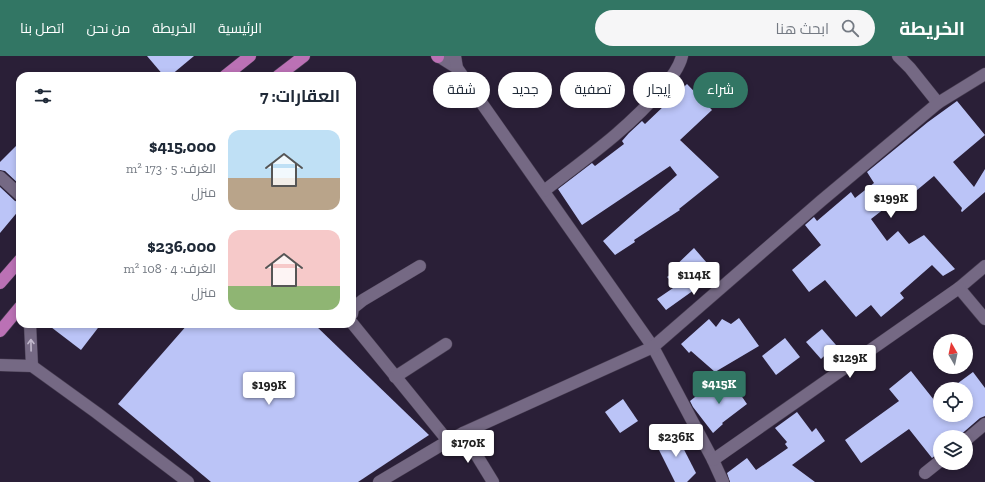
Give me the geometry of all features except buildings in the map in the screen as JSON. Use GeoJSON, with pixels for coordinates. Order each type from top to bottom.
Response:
{"type":"FeatureCollection","features":[{"type":"Feature","properties":{"kind":"main road"},"geometry":{"type":"LineString","coordinates":[[230,72],[250,56]]}},
{"type":"Feature","properties":{"kind":"main road"},"geometry":{"type":"LineString","coordinates":[[283,72],[304,56]]}},
{"type":"Feature","properties":{"kind":"main road"},"geometry":{"type":"LineString","coordinates":[[0,283],[16,265]]}},
{"type":"Feature","properties":{"kind":"main road"},"geometry":{"type":"LineString","coordinates":[[0,331],[16,312]]}},
{"type":"Feature","properties":{"kind":"street"},"geometry":{"type":"LineString","coordinates":[[438,56],[456,62],[653,347],[712,460],[719,480]]}},
{"type":"Feature","properties":{"kind":"street"},"geometry":{"type":"LineString","coordinates":[[544,191],[616,134],[648,105],[670,79],[682,56]]}},
{"type":"Feature","properties":{"kind":"street"},"geometry":{"type":"LineString","coordinates":[[898,56],[910,68],[938,103]]}},
{"type":"Feature","properties":{"kind":"street"},"geometry":{"type":"LineString","coordinates":[[379,482],[463,433],[653,347],[821,201],[938,103],[985,74]]}},
{"type":"Feature","properties":{"kind":"street"},"geometry":{"type":"LineString","coordinates":[[0,177],[16,191]]}},
{"type":"Feature","properties":{"kind":"street"},"geometry":{"type":"LineString","coordinates":[[356,306],[420,266]]}},
{"type":"Feature","properties":{"kind":"street"},"geometry":{"type":"LineString","coordinates":[[712,460],[959,288],[985,266]]}},
{"type":"Feature","properties":{"kind":"street"},"geometry":{"type":"LineString","coordinates":[[959,288],[985,319]]}},
{"type":"Feature","properties":{"kind":"street"},"geometry":{"type":"LineString","coordinates":[[30,328],[32,366]]}},
{"type":"Feature","properties":{"kind":"street"},"geometry":{"type":"LineString","coordinates":[[356,328],[395,378],[448,441]]}},
{"type":"Feature","properties":{"kind":"street"},"geometry":{"type":"LineString","coordinates":[[395,378],[446,344]]}},
{"type":"Feature","properties":{"kind":"street"},"geometry":{"type":"LineString","coordinates":[[0,365],[32,366],[188,482]]}},
{"type":"Feature","properties":{"kind":"street"},"geometry":{"type":"LineString","coordinates":[[973,434],[985,424]]}},
{"type":"Feature","properties":{"kind":"street"},"geometry":{"type":"LineString","coordinates":[[463,433],[493,482]]}},
{"type":"Feature","properties":{"kind":"street"},"geometry":{"type":"LineString","coordinates":[[924,473],[933,466]]}}]}
